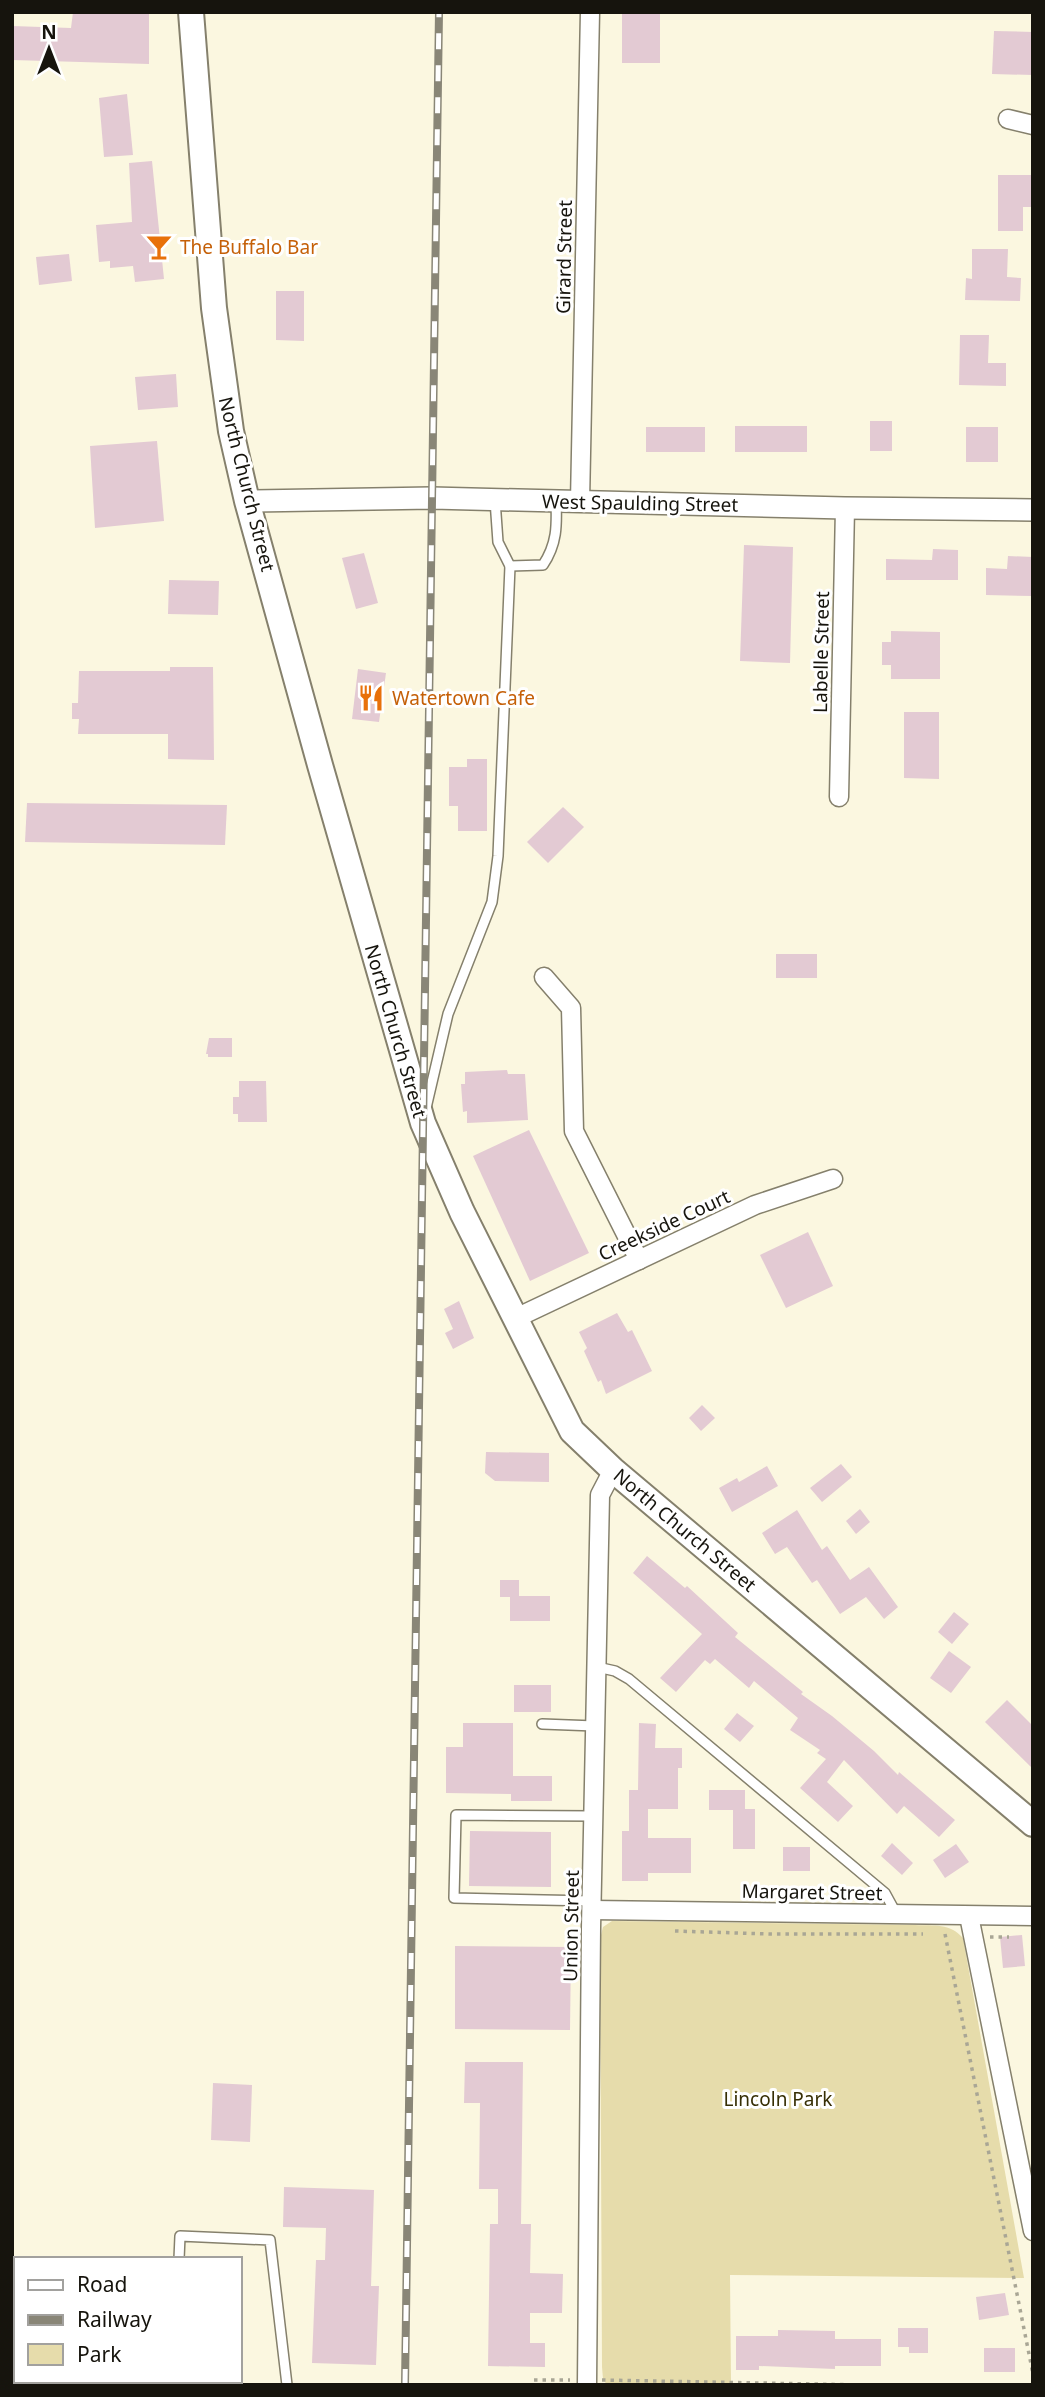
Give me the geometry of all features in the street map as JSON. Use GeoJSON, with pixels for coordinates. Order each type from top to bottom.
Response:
{"type":"FeatureCollection","features":[{"type":"Feature","properties":{"kind":"main road","name":"North Church Street"},"geometry":{"type":"LineString","coordinates":[[191,12],[219,358],[231,431],[247,501],[423,1124],[462,1212],[572,1431],[613,1470],[1033,1824]]}},
{"type":"Feature","properties":{"kind":"street","name":"Girard Street"},"geometry":{"type":"LineString","coordinates":[[580,502],[590,12]]}},
{"type":"Feature","properties":{"kind":"street"},"geometry":{"type":"LineString","coordinates":[[1008,119],[1033,125]]}},
{"type":"Feature","properties":{"kind":"street","name":"West Spaulding Street"},"geometry":{"type":"LineString","coordinates":[[247,501],[432,498],[1033,510]]}},
{"type":"Feature","properties":{"kind":"street","name":"Labelle Street"},"geometry":{"type":"LineString","coordinates":[[839,797],[845,508]]}},
{"type":"Feature","properties":{"kind":"street"},"geometry":{"type":"LineString","coordinates":[[544,977],[571,1008],[573,1131],[639,1260]]}},
{"type":"Feature","properties":{"kind":"street","name":"Creekside Court"},"geometry":{"type":"LineString","coordinates":[[516,1318],[755,1205],[833,1179]]}},
{"type":"Feature","properties":{"kind":"street","name":"Union Street"},"geometry":{"type":"LineString","coordinates":[[587,2382],[593,1816],[600,1495],[613,1470]]}},
{"type":"Feature","properties":{"kind":"street","name":"Margaret Street"},"geometry":{"type":"LineString","coordinates":[[592,1906],[1033,1916]]}},
{"type":"Feature","properties":{"kind":"street"},"geometry":{"type":"LineString","coordinates":[[969,1916],[1033,2231]]}},
{"type":"Feature","properties":{"kind":"lane"},"geometry":{"type":"LineString","coordinates":[[423,1124],[448,1014],[492,902],[498,856],[510,566],[498,542],[495,500]]}},
{"type":"Feature","properties":{"kind":"lane"},"geometry":{"type":"LineString","coordinates":[[510,566],[543,565],[557,535],[556,501]]}},
{"type":"Feature","properties":{"kind":"lane"},"geometry":{"type":"LineString","coordinates":[[597,1667],[615,1671],[629,1679],[885,1893],[898,1915]]}},
{"type":"Feature","properties":{"kind":"lane"},"geometry":{"type":"LineString","coordinates":[[542,1724],[595,1726]]}},
{"type":"Feature","properties":{"kind":"lane"},"geometry":{"type":"LineString","coordinates":[[592,1906],[454,1898],[456,1815],[593,1816]]}},
{"type":"Feature","properties":{"kind":"lane"},"geometry":{"type":"LineString","coordinates":[[179,2257],[180,2236],[270,2241],[287,2385]]}},
{"type":"Feature","properties":{"kind":"path"},"geometry":{"type":"LineString","coordinates":[[673,1930],[769,1934],[932,1934]]}},
{"type":"Feature","properties":{"kind":"path"},"geometry":{"type":"LineString","coordinates":[[1009,1937],[945,1934],[1033,2374]]}},
{"type":"Feature","properties":{"kind":"path"},"geometry":{"type":"LineString","coordinates":[[534,2380],[866,2385]]}},
{"type":"Feature","properties":{"kind":"green space","name":"Lincoln Park"},"geometry":{"type":"Polygon","coordinates":[[[612,1921],[929,1925],[941,1926],[958,1933],[963,1938],[1024,2278],[730,2275],[731,2385],[607,2385],[603,2379],[602,2367],[600,1939],[603,1927],[612,1921]]]}},
{"type":"Feature","properties":{"kind":"building"},"geometry":{"type":"Polygon","coordinates":[[[73,12],[149,12],[149,64],[12,60],[12,26],[71,28],[73,12]]]}},
{"type":"Feature","properties":{"kind":"building"},"geometry":{"type":"Polygon","coordinates":[[[622,12],[660,12],[660,63],[622,63],[622,12]]]}},
{"type":"Feature","properties":{"kind":"building"},"geometry":{"type":"Polygon","coordinates":[[[994,31],[1033,32],[1033,75],[992,74],[994,31]]]}},
{"type":"Feature","properties":{"kind":"building"},"geometry":{"type":"Polygon","coordinates":[[[127,94],[133,155],[104,157],[99,98],[127,94]]]}},
{"type":"Feature","properties":{"kind":"building"},"geometry":{"type":"Polygon","coordinates":[[[152,161],[164,279],[135,282],[133,266],[110,268],[110,261],[99,262],[96,225],[132,222],[129,163],[152,161]]]}},
{"type":"Feature","properties":{"kind":"building"},"geometry":{"type":"Polygon","coordinates":[[[998,175],[1032,175],[1032,207],[1023,207],[1023,231],[998,231],[998,175]]]}},
{"type":"Feature","properties":{"kind":"building"},"geometry":{"type":"Polygon","coordinates":[[[972,249],[1008,249],[1007,277],[1021,278],[1020,301],[965,300],[966,278],[972,279],[972,249]]]}},
{"type":"Feature","properties":{"kind":"building"},"geometry":{"type":"Polygon","coordinates":[[[69,254],[72,281],[39,285],[36,257],[69,254]]]}},
{"type":"Feature","properties":{"kind":"building"},"geometry":{"type":"Polygon","coordinates":[[[276,291],[304,291],[304,341],[276,340],[276,291]]]}},
{"type":"Feature","properties":{"kind":"building"},"geometry":{"type":"Polygon","coordinates":[[[960,335],[989,335],[988,363],[1006,363],[1006,386],[959,385],[960,335]]]}},
{"type":"Feature","properties":{"kind":"building"},"geometry":{"type":"Polygon","coordinates":[[[176,374],[178,407],[138,410],[135,377],[176,374]]]}},
{"type":"Feature","properties":{"kind":"building"},"geometry":{"type":"Polygon","coordinates":[[[870,421],[892,421],[892,451],[870,451],[870,421]]]}},
{"type":"Feature","properties":{"kind":"building"},"geometry":{"type":"Polygon","coordinates":[[[735,426],[807,426],[807,452],[735,452],[735,426]]]}},
{"type":"Feature","properties":{"kind":"building"},"geometry":{"type":"Polygon","coordinates":[[[646,427],[705,427],[705,452],[646,452],[646,427]]]}},
{"type":"Feature","properties":{"kind":"building"},"geometry":{"type":"Polygon","coordinates":[[[966,427],[998,427],[998,462],[966,462],[966,427]]]}},
{"type":"Feature","properties":{"kind":"building"},"geometry":{"type":"Polygon","coordinates":[[[157,441],[164,521],[95,528],[90,446],[157,441]]]}},
{"type":"Feature","properties":{"kind":"building"},"geometry":{"type":"Polygon","coordinates":[[[744,545],[793,547],[790,663],[740,661],[744,545]]]}},
{"type":"Feature","properties":{"kind":"building"},"geometry":{"type":"Polygon","coordinates":[[[933,549],[958,550],[958,580],[886,580],[886,559],[932,560],[933,549]]]}},
{"type":"Feature","properties":{"kind":"building"},"geometry":{"type":"Polygon","coordinates":[[[364,553],[378,603],[356,609],[342,558],[364,553]]]}},
{"type":"Feature","properties":{"kind":"building"},"geometry":{"type":"Polygon","coordinates":[[[1008,556],[1033,557],[1033,596],[986,595],[986,568],[1007,569],[1008,556]]]}},
{"type":"Feature","properties":{"kind":"building"},"geometry":{"type":"Polygon","coordinates":[[[169,580],[219,581],[218,615],[168,614],[169,580]]]}},
{"type":"Feature","properties":{"kind":"building"},"geometry":{"type":"Polygon","coordinates":[[[891,631],[940,632],[940,679],[891,679],[891,665],[882,665],[882,642],[891,642],[891,631]]]}},
{"type":"Feature","properties":{"kind":"building"},"geometry":{"type":"Polygon","coordinates":[[[170,667],[213,667],[214,760],[168,759],[168,734],[78,734],[79,719],[72,719],[72,703],[78,703],[79,671],[170,671],[170,667]]]}},
{"type":"Feature","properties":{"kind":"building"},"geometry":{"type":"Polygon","coordinates":[[[358,669],[386,673],[379,722],[352,719],[358,669]]]}},
{"type":"Feature","properties":{"kind":"building"},"geometry":{"type":"Polygon","coordinates":[[[904,712],[939,712],[939,779],[904,778],[904,712]]]}},
{"type":"Feature","properties":{"kind":"building"},"geometry":{"type":"Polygon","coordinates":[[[467,759],[487,759],[487,831],[458,831],[458,806],[449,806],[449,767],[467,767],[467,759]]]}},
{"type":"Feature","properties":{"kind":"building"},"geometry":{"type":"Polygon","coordinates":[[[27,803],[227,805],[225,845],[25,842],[27,803]]]}},
{"type":"Feature","properties":{"kind":"building"},"geometry":{"type":"Polygon","coordinates":[[[563,807],[584,827],[548,863],[527,842],[563,807]]]}},
{"type":"Feature","properties":{"kind":"building"},"geometry":{"type":"Polygon","coordinates":[[[776,954],[817,954],[817,978],[776,978],[776,954]]]}},
{"type":"Feature","properties":{"kind":"building"},"geometry":{"type":"Polygon","coordinates":[[[209,1038],[232,1038],[232,1057],[208,1057],[206,1054],[209,1038]]]}},
{"type":"Feature","properties":{"kind":"building"},"geometry":{"type":"Polygon","coordinates":[[[507,1070],[508,1074],[525,1074],[528,1120],[467,1123],[467,1111],[463,1112],[461,1084],[465,1084],[465,1072],[507,1070]]]}},
{"type":"Feature","properties":{"kind":"building"},"geometry":{"type":"Polygon","coordinates":[[[239,1081],[266,1081],[267,1122],[238,1122],[238,1114],[233,1114],[233,1097],[239,1097],[239,1081]]]}},
{"type":"Feature","properties":{"kind":"building"},"geometry":{"type":"Polygon","coordinates":[[[529,1130],[589,1253],[530,1281],[473,1156],[529,1130]]]}},
{"type":"Feature","properties":{"kind":"building"},"geometry":{"type":"Polygon","coordinates":[[[808,1232],[833,1286],[786,1308],[760,1255],[808,1232]]]}},
{"type":"Feature","properties":{"kind":"building"},"geometry":{"type":"Polygon","coordinates":[[[459,1301],[474,1338],[453,1349],[445,1333],[453,1329],[444,1309],[459,1301]]]}},
{"type":"Feature","properties":{"kind":"building"},"geometry":{"type":"Polygon","coordinates":[[[617,1313],[628,1332],[632,1330],[652,1371],[606,1394],[584,1351],[587,1348],[579,1332],[617,1313]]]}},
{"type":"Feature","properties":{"kind":"building"},"geometry":{"type":"Polygon","coordinates":[[[702,1405],[715,1418],[701,1431],[689,1418],[702,1405]]]}},
{"type":"Feature","properties":{"kind":"building"},"geometry":{"type":"Polygon","coordinates":[[[486,1452],[549,1453],[549,1482],[495,1481],[485,1473],[486,1452]]]}},
{"type":"Feature","properties":{"kind":"building"},"geometry":{"type":"Polygon","coordinates":[[[841,1464],[852,1477],[822,1502],[810,1488],[841,1464]]]}},
{"type":"Feature","properties":{"kind":"building"},"geometry":{"type":"Polygon","coordinates":[[[767,1466],[778,1486],[732,1512],[719,1488],[737,1478],[739,1482],[767,1466]]]}},
{"type":"Feature","properties":{"kind":"building"},"geometry":{"type":"Polygon","coordinates":[[[860,1509],[870,1522],[856,1534],[846,1521],[860,1509]]]}},
{"type":"Feature","properties":{"kind":"building"},"geometry":{"type":"Polygon","coordinates":[[[797,1510],[822,1550],[827,1546],[850,1580],[869,1567],[898,1607],[884,1619],[866,1597],[840,1614],[817,1580],[812,1583],[787,1547],[775,1554],[762,1533],[797,1510]]]}},
{"type":"Feature","properties":{"kind":"building"},"geometry":{"type":"Polygon","coordinates":[[[647,1556],[685,1588],[687,1586],[738,1633],[735,1637],[803,1692],[801,1694],[832,1716],[898,1775],[899,1772],[955,1820],[939,1837],[904,1806],[897,1814],[844,1760],[827,1782],[853,1806],[838,1822],[800,1788],[826,1759],[817,1753],[820,1750],[790,1730],[798,1718],[754,1681],[749,1688],[715,1659],[710,1664],[705,1660],[676,1692],[660,1678],[702,1634],[633,1573],[647,1556]]]}},
{"type":"Feature","properties":{"kind":"building"},"geometry":{"type":"Polygon","coordinates":[[[500,1580],[519,1580],[519,1596],[550,1596],[550,1621],[510,1621],[510,1597],[500,1597],[500,1580]]]}},
{"type":"Feature","properties":{"kind":"building"},"geometry":{"type":"Polygon","coordinates":[[[954,1612],[969,1624],[952,1644],[938,1632],[954,1612]]]}},
{"type":"Feature","properties":{"kind":"building"},"geometry":{"type":"Polygon","coordinates":[[[949,1651],[971,1667],[951,1693],[930,1678],[949,1651]]]}},
{"type":"Feature","properties":{"kind":"building"},"geometry":{"type":"Polygon","coordinates":[[[514,1685],[551,1685],[551,1712],[514,1712],[514,1685]]]}},
{"type":"Feature","properties":{"kind":"building"},"geometry":{"type":"Polygon","coordinates":[[[1007,1700],[1033,1726],[1033,1769],[985,1722],[1007,1700]]]}},
{"type":"Feature","properties":{"kind":"building"},"geometry":{"type":"Polygon","coordinates":[[[737,1713],[754,1726],[740,1742],[724,1729],[737,1713]]]}},
{"type":"Feature","properties":{"kind":"building"},"geometry":{"type":"Polygon","coordinates":[[[463,1723],[513,1723],[513,1776],[552,1776],[552,1801],[511,1801],[511,1794],[446,1793],[446,1747],[463,1747],[463,1723]]]}},
{"type":"Feature","properties":{"kind":"building"},"geometry":{"type":"Polygon","coordinates":[[[639,1723],[656,1724],[655,1748],[682,1748],[682,1768],[678,1768],[678,1809],[648,1809],[648,1838],[691,1838],[691,1873],[648,1873],[648,1881],[622,1881],[622,1831],[629,1831],[629,1790],[638,1790],[639,1723]]]}},
{"type":"Feature","properties":{"kind":"building"},"geometry":{"type":"Polygon","coordinates":[[[709,1790],[745,1790],[745,1809],[755,1809],[755,1849],[733,1849],[733,1810],[709,1810],[709,1790]]]}},
{"type":"Feature","properties":{"kind":"building"},"geometry":{"type":"Polygon","coordinates":[[[470,1831],[551,1832],[551,1887],[469,1886],[470,1831]]]}},
{"type":"Feature","properties":{"kind":"building"},"geometry":{"type":"Polygon","coordinates":[[[892,1843],[913,1863],[902,1875],[881,1856],[892,1843]]]}},
{"type":"Feature","properties":{"kind":"building"},"geometry":{"type":"Polygon","coordinates":[[[956,1844],[969,1862],[945,1878],[933,1860],[956,1844]]]}},
{"type":"Feature","properties":{"kind":"building"},"geometry":{"type":"Polygon","coordinates":[[[783,1847],[810,1847],[810,1871],[783,1871],[783,1847]]]}},
{"type":"Feature","properties":{"kind":"building"},"geometry":{"type":"Polygon","coordinates":[[[1022,1935],[1025,1966],[1003,1968],[1000,1937],[1022,1935]]]}},
{"type":"Feature","properties":{"kind":"building"},"geometry":{"type":"Polygon","coordinates":[[[455,1946],[571,1947],[570,2030],[455,2029],[455,1946]]]}},
{"type":"Feature","properties":{"kind":"building"},"geometry":{"type":"Polygon","coordinates":[[[465,2062],[523,2062],[521,2224],[531,2224],[530,2273],[563,2274],[562,2313],[530,2313],[530,2343],[545,2343],[545,2367],[488,2366],[490,2224],[498,2224],[498,2189],[479,2189],[480,2103],[464,2103],[465,2062]]]}},
{"type":"Feature","properties":{"kind":"building"},"geometry":{"type":"Polygon","coordinates":[[[213,2083],[252,2085],[250,2142],[211,2140],[213,2083]]]}},
{"type":"Feature","properties":{"kind":"building"},"geometry":{"type":"Polygon","coordinates":[[[284,2187],[374,2190],[371,2286],[379,2286],[376,2365],[312,2363],[316,2260],[325,2260],[326,2228],[283,2227],[284,2187]]]}},
{"type":"Feature","properties":{"kind":"building"},"geometry":{"type":"Polygon","coordinates":[[[1005,2293],[1009,2315],[979,2320],[976,2297],[1005,2293]]]}},
{"type":"Feature","properties":{"kind":"building"},"geometry":{"type":"Polygon","coordinates":[[[898,2328],[928,2328],[928,2353],[909,2353],[909,2347],[898,2347],[898,2328]]]}},
{"type":"Feature","properties":{"kind":"building"},"geometry":{"type":"Polygon","coordinates":[[[778,2330],[835,2331],[835,2339],[881,2339],[881,2366],[835,2366],[835,2369],[759,2366],[759,2370],[736,2370],[736,2336],[778,2336],[778,2330]]]}},
{"type":"Feature","properties":{"kind":"building"},"geometry":{"type":"Polygon","coordinates":[[[984,2348],[1015,2348],[1015,2372],[984,2372],[984,2348]]]}},
{"type":"Feature","properties":{"kind":"railway"},"geometry":{"type":"LineString","coordinates":[[405,2385],[439,12]]}},
{"type":"Feature","properties":{"kind":"place","name":"The Buffalo Bar"},"geometry":{"type":"Point","coordinates":[159,247]}},
{"type":"Feature","properties":{"kind":"place","name":"Watertown Cafe"},"geometry":{"type":"Point","coordinates":[371,698]}}]}
